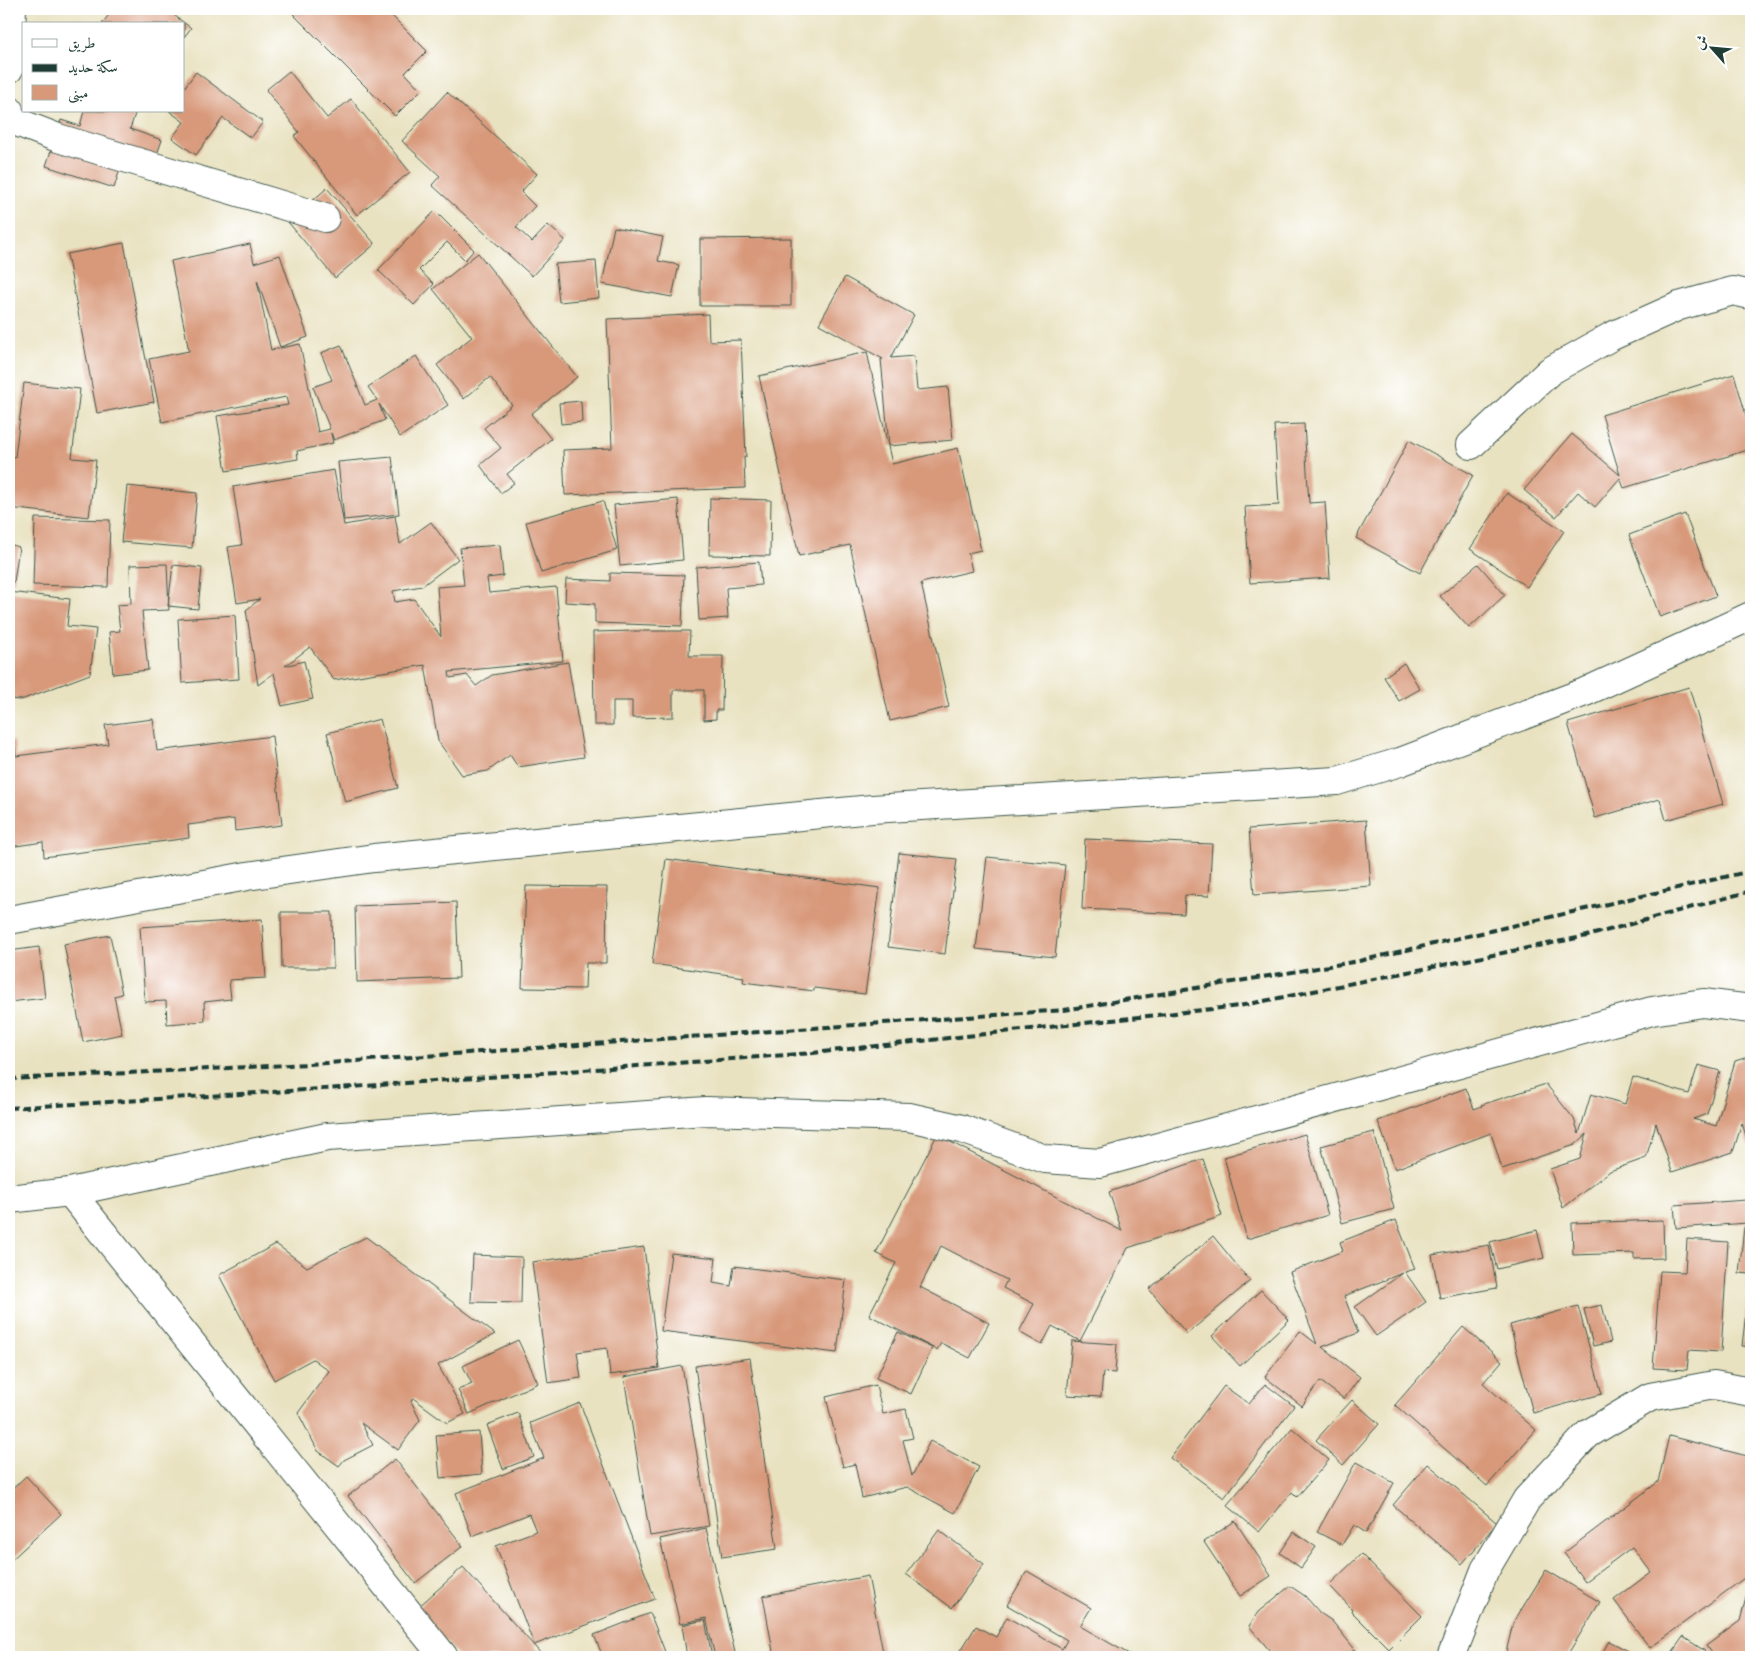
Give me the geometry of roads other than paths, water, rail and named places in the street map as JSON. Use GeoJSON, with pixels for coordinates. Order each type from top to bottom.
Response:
{"type":"FeatureCollection","features":[{"type":"Feature","properties":{"kind":"street"},"geometry":{"type":"LineString","coordinates":[[9,69],[12,9]]}},
{"type":"Feature","properties":{"kind":"street"},"geometry":{"type":"LineString","coordinates":[[9,110],[9,119],[58,138],[325,218]]}},
{"type":"Feature","properties":{"kind":"street"},"geometry":{"type":"LineString","coordinates":[[1471,445],[1550,371],[1612,336],[1688,304],[1734,291],[1751,296]]}},
{"type":"Feature","properties":{"kind":"street"},"geometry":{"type":"LineString","coordinates":[[9,920],[247,876],[374,858],[872,809],[1337,781],[1400,762],[1585,692],[1751,616]]}},
{"type":"Feature","properties":{"kind":"street"},"geometry":{"type":"LineString","coordinates":[[9,1199],[70,1192],[327,1137],[706,1111],[909,1118],[962,1129],[1045,1159],[1100,1163],[1652,1011],[1702,1003],[1751,1009]]}},
{"type":"Feature","properties":{"kind":"street"},"geometry":{"type":"LineString","coordinates":[[70,1192],[444,1657]]}},
{"type":"Feature","properties":{"kind":"street"},"geometry":{"type":"LineString","coordinates":[[1451,1657],[1485,1570],[1527,1499],[1588,1434],[1650,1397],[1714,1385],[1751,1392]]}},
{"type":"Feature","properties":{"kind":"railway"},"geometry":{"type":"LineString","coordinates":[[9,1079],[328,1063],[1064,1010],[1359,961],[1751,871]]}},
{"type":"Feature","properties":{"kind":"railway"},"geometry":{"type":"LineString","coordinates":[[9,1108],[339,1088],[813,1053],[1239,1006],[1587,936],[1751,891]]}}]}
